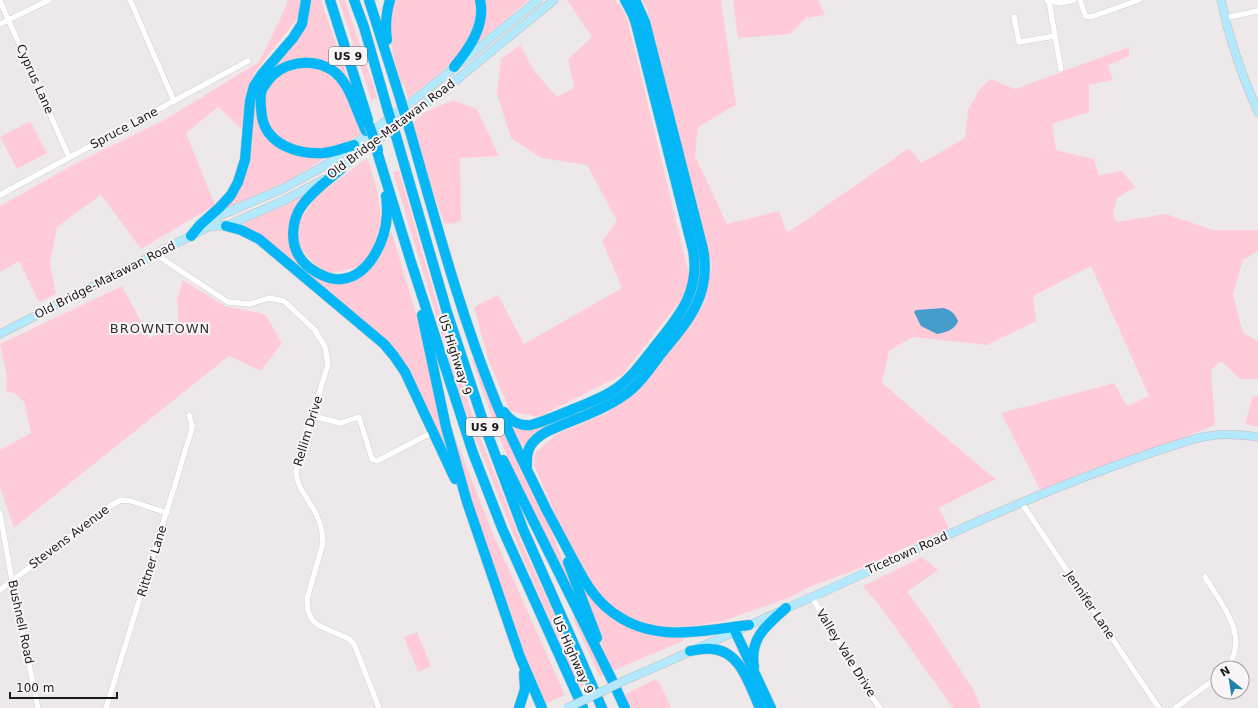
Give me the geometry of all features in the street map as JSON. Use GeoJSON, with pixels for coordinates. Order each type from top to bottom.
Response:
{"type":"FeatureCollection","features":[{"type":"Feature","properties":{"kind":"highway"},"geometry":{"type":"LineString","coordinates":[[191,236],[200,225],[231,195],[238,182],[245,160],[250,101],[254,86],[262,74],[294,38],[302,24],[306,0]]}},
{"type":"Feature","properties":{"kind":"highway","name":"US Highway 9"},"geometry":{"type":"LineString","coordinates":[[330,0],[367,127],[378,150],[411,262],[473,453],[502,528],[583,708]]}},
{"type":"Feature","properties":{"kind":"highway","name":"US Highway 9"},"geometry":{"type":"LineString","coordinates":[[354,0],[364,27],[447,312],[486,430],[523,529],[602,708]]}},
{"type":"Feature","properties":{"kind":"highway"},"geometry":{"type":"LineString","coordinates":[[369,0],[400,98],[457,294],[496,401],[554,526],[583,580],[590,591],[608,608],[629,622],[647,629],[673,633],[687,633],[749,625]]}},
{"type":"Feature","properties":{"kind":"highway"},"geometry":{"type":"LineString","coordinates":[[390,0],[387,10],[385,30],[391,68]]}},
{"type":"Feature","properties":{"kind":"highway"},"geometry":{"type":"LineString","coordinates":[[454,67],[471,45],[479,25],[482,9],[480,0]]}},
{"type":"Feature","properties":{"kind":"highway"},"geometry":{"type":"LineString","coordinates":[[496,401],[510,420],[519,424],[530,425],[610,393],[625,382],[637,369],[678,317],[688,300],[691,291],[695,271],[693,250],[636,24],[625,0]]}},
{"type":"Feature","properties":{"kind":"highway"},"geometry":{"type":"LineString","coordinates":[[527,470],[527,453],[530,445],[535,439],[546,432],[614,402],[629,392],[639,382],[688,321],[697,305],[703,287],[705,263],[703,250],[645,22],[635,0]]}},
{"type":"Feature","properties":{"kind":"highway"},"geometry":{"type":"LineString","coordinates":[[354,145],[325,153],[302,152],[285,147],[271,136],[263,124],[260,107],[262,89],[273,73],[288,66],[304,62],[319,64],[333,71],[343,83],[367,127]]}},
{"type":"Feature","properties":{"kind":"highway"},"geometry":{"type":"LineString","coordinates":[[341,169],[315,191],[301,207],[294,223],[293,241],[299,257],[313,270],[326,277],[342,279],[358,274],[372,260],[383,238],[387,215],[386,180]]}},
{"type":"Feature","properties":{"kind":"highway"},"geometry":{"type":"LineString","coordinates":[[226,226],[241,230],[259,238],[384,344],[405,372],[467,502]]}},
{"type":"Feature","properties":{"kind":"highway"},"geometry":{"type":"LineString","coordinates":[[411,262],[446,426],[467,502],[520,657],[542,708]]}},
{"type":"Feature","properties":{"kind":"highway"},"geometry":{"type":"LineString","coordinates":[[486,430],[505,463],[625,708]]}},
{"type":"Feature","properties":{"kind":"highway"},"geometry":{"type":"LineString","coordinates":[[554,526],[604,655],[612,680]]}},
{"type":"Feature","properties":{"kind":"highway"},"geometry":{"type":"LineString","coordinates":[[755,673],[753,656],[757,638],[767,625],[786,608]]}},
{"type":"Feature","properties":{"kind":"highway"},"geometry":{"type":"LineString","coordinates":[[735,631],[771,708]]}},
{"type":"Feature","properties":{"kind":"highway"},"geometry":{"type":"LineString","coordinates":[[690,651],[715,649],[732,656],[744,672],[760,708]]}},
{"type":"Feature","properties":{"kind":"highway"},"geometry":{"type":"LineString","coordinates":[[519,708],[525,689],[520,657]]}},
{"type":"Feature","properties":{"kind":"main road","name":"Old Bridge-Matawan Road"},"geometry":{"type":"LineString","coordinates":[[0,334],[210,226],[221,215],[288,185],[324,166],[418,97],[538,0]]}},
{"type":"Feature","properties":{"kind":"main road","name":"Old Bridge-Matawan Road"},"geometry":{"type":"LineString","coordinates":[[210,226],[226,226],[285,200],[341,169],[444,90],[554,0]]}},
{"type":"Feature","properties":{"kind":"main road"},"geometry":{"type":"LineString","coordinates":[[1221,0],[1225,18],[1244,78],[1258,112]]}},
{"type":"Feature","properties":{"kind":"main road","name":"Ticetown Road"},"geometry":{"type":"LineString","coordinates":[[567,708],[628,679],[1021,502],[1082,478],[1194,439],[1211,435],[1241,435],[1258,437]]}},
{"type":"Feature","properties":{"kind":"street"},"geometry":{"type":"LineString","coordinates":[[0,24],[49,0]]}},
{"type":"Feature","properties":{"kind":"street"},"geometry":{"type":"LineString","coordinates":[[130,0],[174,100]]}},
{"type":"Feature","properties":{"kind":"street"},"geometry":{"type":"LineString","coordinates":[[1061,69],[1048,1],[1060,3],[1074,0]]}},
{"type":"Feature","properties":{"kind":"street"},"geometry":{"type":"LineString","coordinates":[[1080,0],[1086,16],[1091,17],[1139,0]]}},
{"type":"Feature","properties":{"kind":"street","name":"Cyprus Lane"},"geometry":{"type":"LineString","coordinates":[[0,1],[69,157]]}},
{"type":"Feature","properties":{"kind":"street"},"geometry":{"type":"LineString","coordinates":[[1225,18],[1258,11]]}},
{"type":"Feature","properties":{"kind":"street"},"geometry":{"type":"LineString","coordinates":[[1014,16],[1019,42],[1055,36]]}},
{"type":"Feature","properties":{"kind":"street","name":"Spruce Lane"},"geometry":{"type":"LineString","coordinates":[[0,195],[248,61]]}},
{"type":"Feature","properties":{"kind":"street","name":"Rellim Drive"},"geometry":{"type":"LineString","coordinates":[[155,254],[228,302],[250,304],[269,298],[284,302],[315,330],[325,347],[328,364],[296,472],[296,480],[315,513],[323,536],[323,543],[307,599],[308,611],[312,620],[318,625],[348,639],[354,644],[379,708]]}},
{"type":"Feature","properties":{"kind":"street","name":"Rittner Lane"},"geometry":{"type":"LineString","coordinates":[[106,708],[192,428],[189,415]]}},
{"type":"Feature","properties":{"kind":"street"},"geometry":{"type":"LineString","coordinates":[[313,416],[340,423],[359,417],[372,459],[377,461],[434,432]]}},
{"type":"Feature","properties":{"kind":"street","name":"Stevens Avenue"},"geometry":{"type":"LineString","coordinates":[[0,590],[110,506],[121,500],[131,501],[167,513]]}},
{"type":"Feature","properties":{"kind":"street","name":"Jennifer Lane"},"geometry":{"type":"LineString","coordinates":[[1021,502],[1159,708]]}},
{"type":"Feature","properties":{"kind":"street","name":"Bushnell Road"},"geometry":{"type":"LineString","coordinates":[[0,513],[38,708]]}},
{"type":"Feature","properties":{"kind":"street"},"geometry":{"type":"LineString","coordinates":[[1205,577],[1227,611],[1234,630],[1235,649],[1231,660]]}},
{"type":"Feature","properties":{"kind":"street","name":"Valley Vale Drive"},"geometry":{"type":"LineString","coordinates":[[812,597],[864,686],[880,708]]}},
{"type":"Feature","properties":{"kind":"street"},"geometry":{"type":"LineString","coordinates":[[1175,708],[1210,683]]}},
{"type":"Feature","properties":{"kind":"shaded area"},"geometry":{"type":"Polygon","coordinates":[[[288,0],[300,0],[300,15],[255,72],[244,101],[244,131],[218,107],[186,133],[215,205],[141,249],[101,195],[57,227],[50,264],[56,294],[39,302],[19,261],[0,272],[0,206],[75,164],[166,119],[259,62],[288,0]]]}},
{"type":"Feature","properties":{"kind":"shaded area"},"geometry":{"type":"Polygon","coordinates":[[[311,0],[321,0],[350,85],[343,77],[299,59],[259,91],[274,144],[292,153],[325,158],[288,181],[227,208],[226,206],[243,183],[248,169],[255,94],[307,20],[311,0]]]}},
{"type":"Feature","properties":{"kind":"shaded area"},"geometry":{"type":"Polygon","coordinates":[[[339,0],[345,0],[378,100],[374,98],[372,102],[339,0]]]}},
{"type":"Feature","properties":{"kind":"shaded area"},"geometry":{"type":"Polygon","coordinates":[[[394,0],[475,0],[475,17],[472,32],[465,45],[445,68],[408,98],[403,83],[401,84],[391,45],[390,19],[394,0]]]}},
{"type":"Feature","properties":{"kind":"shaded area"},"geometry":{"type":"Polygon","coordinates":[[[484,0],[529,0],[476,44],[484,0]]]}},
{"type":"Feature","properties":{"kind":"shaded area"},"geometry":{"type":"Polygon","coordinates":[[[567,0],[614,0],[620,5],[628,21],[689,275],[687,292],[622,375],[538,417],[510,411],[488,359],[474,307],[498,295],[524,344],[622,288],[602,241],[617,221],[587,165],[541,158],[511,138],[497,94],[501,59],[520,45],[535,72],[557,97],[574,87],[568,59],[592,37],[567,0]]]}},
{"type":"Feature","properties":{"kind":"shaded area"},"geometry":{"type":"Polygon","coordinates":[[[642,0],[721,0],[736,105],[698,127],[695,156],[727,224],[779,211],[787,233],[909,148],[921,163],[965,138],[968,110],[980,89],[990,79],[1015,89],[1129,47],[1129,56],[1108,65],[1113,80],[1089,85],[1089,112],[1052,124],[1056,150],[1094,159],[1099,175],[1122,171],[1135,187],[1117,198],[1113,212],[1116,222],[1166,214],[1213,230],[1258,230],[1258,251],[1243,260],[1233,294],[1243,333],[1258,341],[1258,379],[1240,379],[1221,361],[1211,370],[1215,425],[1042,494],[1001,413],[1114,383],[1127,406],[1149,396],[1091,266],[1033,296],[1036,321],[987,345],[913,337],[889,351],[882,383],[996,479],[939,508],[949,528],[863,567],[812,586],[790,597],[724,621],[693,626],[666,627],[645,623],[630,618],[616,610],[602,598],[581,568],[534,465],[535,453],[557,434],[607,413],[631,397],[645,383],[703,307],[712,266],[647,8],[642,0]]]}},
{"type":"Feature","properties":{"kind":"shaded area"},"geometry":{"type":"Polygon","coordinates":[[[733,0],[818,0],[825,15],[806,18],[790,34],[738,38],[733,0]]]}},
{"type":"Feature","properties":{"kind":"shaded area"},"geometry":{"type":"Polygon","coordinates":[[[306,66],[324,71],[338,82],[348,98],[361,134],[345,143],[326,148],[303,149],[277,137],[266,120],[265,101],[269,88],[273,81],[284,72],[306,66]]]}},
{"type":"Feature","properties":{"kind":"shaded area"},"geometry":{"type":"Polygon","coordinates":[[[453,100],[477,109],[499,156],[460,158],[461,220],[453,224],[444,223],[428,177],[415,133],[414,122],[425,112],[453,100]]]}},
{"type":"Feature","properties":{"kind":"shaded area"},"geometry":{"type":"Polygon","coordinates":[[[30,121],[47,153],[17,169],[0,137],[30,121]]]}},
{"type":"Feature","properties":{"kind":"shaded area"},"geometry":{"type":"Polygon","coordinates":[[[367,158],[378,194],[381,220],[373,249],[362,265],[344,271],[330,273],[316,266],[301,249],[297,234],[300,220],[316,197],[367,158]]]}},
{"type":"Feature","properties":{"kind":"shaded area"},"geometry":{"type":"Polygon","coordinates":[[[399,170],[435,297],[476,426],[523,546],[586,684],[579,688],[521,554],[471,427],[454,376],[393,172],[399,170]]]}},
{"type":"Feature","properties":{"kind":"shaded area"},"geometry":{"type":"Polygon","coordinates":[[[304,195],[289,229],[308,272],[361,275],[367,272],[376,262],[383,250],[390,232],[392,233],[423,337],[448,452],[405,366],[263,237],[243,224],[304,195]]]}},
{"type":"Feature","properties":{"kind":"shaded area"},"geometry":{"type":"Polygon","coordinates":[[[183,280],[225,306],[265,314],[282,343],[261,371],[229,356],[14,528],[0,487],[0,450],[31,433],[24,402],[16,394],[6,391],[7,377],[0,344],[122,286],[150,338],[179,326],[177,300],[183,280]]]}},
{"type":"Feature","properties":{"kind":"shaded area"},"geometry":{"type":"Polygon","coordinates":[[[475,359],[507,439],[552,533],[570,585],[534,518],[509,462],[472,360],[475,359]]]}},
{"type":"Feature","properties":{"kind":"shaded area"},"geometry":{"type":"Polygon","coordinates":[[[1253,396],[1258,396],[1258,427],[1245,424],[1253,396]]]}},
{"type":"Feature","properties":{"kind":"shaded area"},"geometry":{"type":"Polygon","coordinates":[[[547,424],[548,426],[536,432],[523,446],[521,446],[512,427],[547,424]]]}},
{"type":"Feature","properties":{"kind":"shaded area"},"geometry":{"type":"Polygon","coordinates":[[[452,429],[493,534],[565,695],[545,704],[525,657],[499,583],[463,476],[451,430],[452,429]]]}},
{"type":"Feature","properties":{"kind":"shaded area"},"geometry":{"type":"Polygon","coordinates":[[[922,557],[938,570],[907,592],[928,620],[974,691],[981,708],[953,708],[883,610],[863,586],[922,557]]]}},
{"type":"Feature","properties":{"kind":"shaded area"},"geometry":{"type":"Polygon","coordinates":[[[572,566],[586,591],[612,619],[635,630],[661,637],[682,637],[683,641],[612,671],[572,566]]]}},
{"type":"Feature","properties":{"kind":"shaded area"},"geometry":{"type":"Polygon","coordinates":[[[577,617],[605,675],[600,677],[573,618],[577,617]]]}},
{"type":"Feature","properties":{"kind":"shaded area"},"geometry":{"type":"Polygon","coordinates":[[[417,632],[431,666],[418,672],[404,637],[417,632]]]}},
{"type":"Feature","properties":{"kind":"shaded area"},"geometry":{"type":"Polygon","coordinates":[[[653,680],[658,681],[671,708],[630,708],[624,695],[653,680]]]}},
{"type":"Feature","properties":{"kind":"water"},"geometry":{"type":"Polygon","coordinates":[[[944,308],[953,313],[958,321],[952,329],[937,334],[921,326],[914,312],[916,310],[944,308]]]}},
{"type":"Feature","properties":{"kind":"district","name":"BROWNTOWN"},"geometry":{"type":"Point","coordinates":[160,328]}}]}
